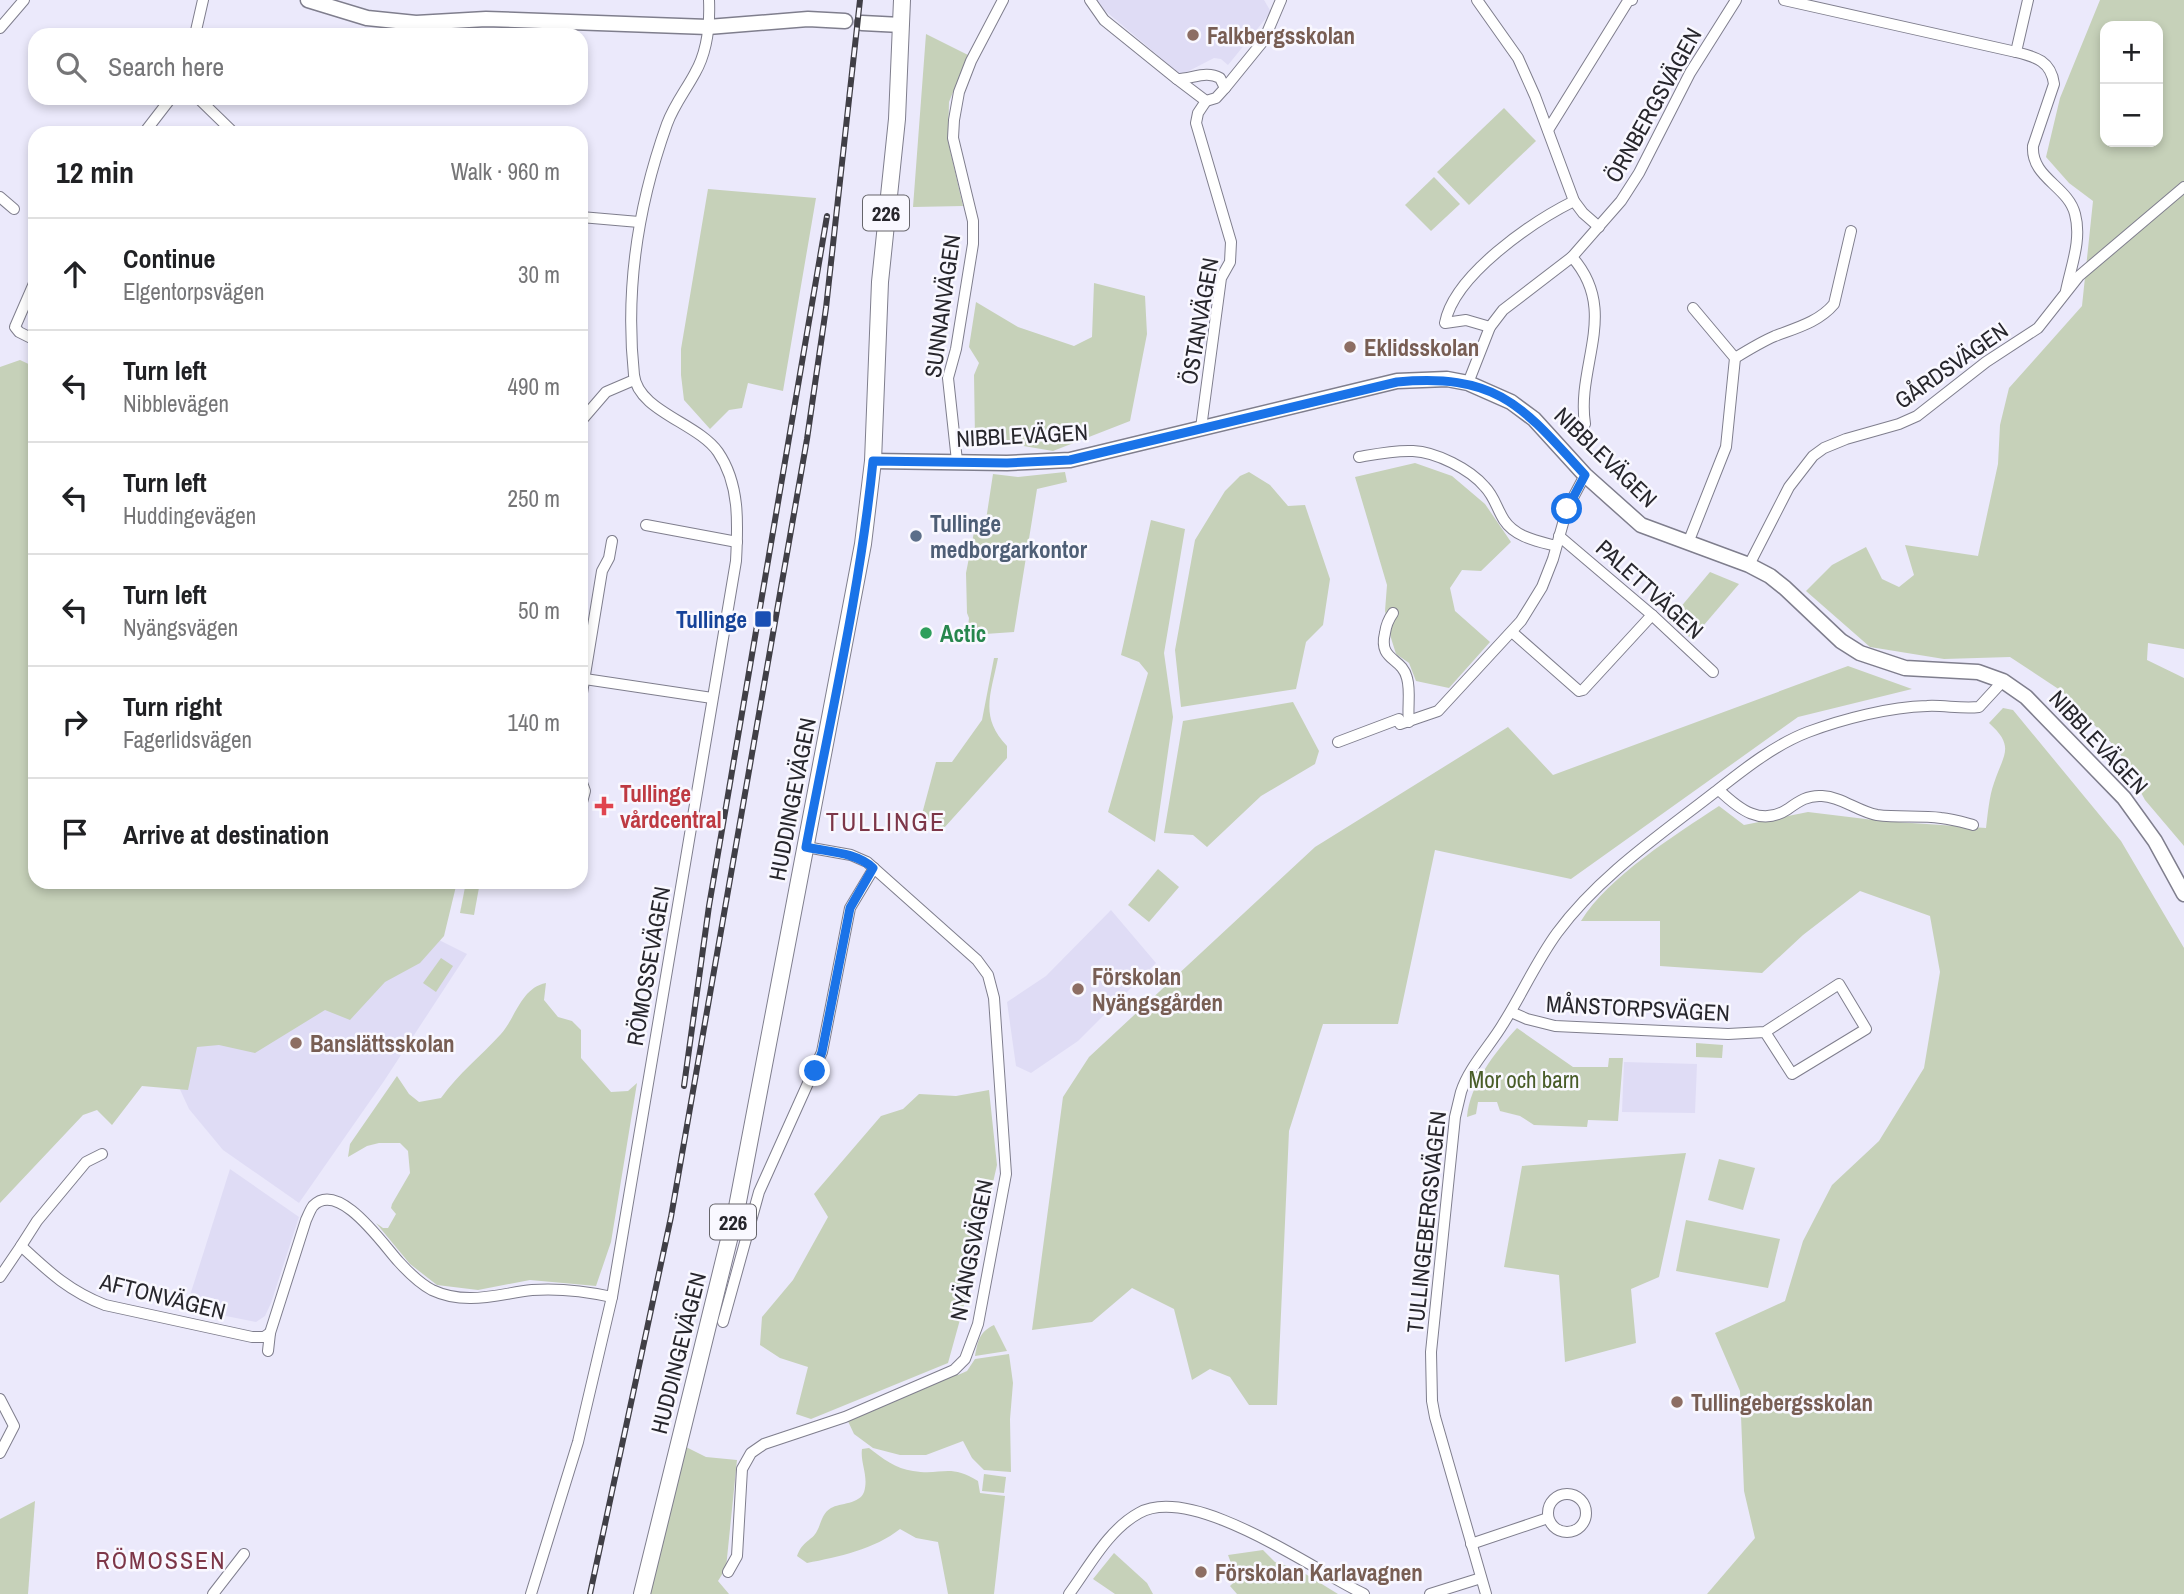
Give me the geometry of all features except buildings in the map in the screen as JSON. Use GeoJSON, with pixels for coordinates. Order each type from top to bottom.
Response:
{"type":"FeatureCollection","features":[{"type":"Feature","properties":{"kind":"main road","name":"HUDDINGEVÄGEN"},"geometry":{"type":"LineString","coordinates":[[642,1594],[737,1207],[863,544],[873,461],[880,282],[897,119],[902,0]]}},
{"type":"Feature","properties":{"kind":"street"},"geometry":{"type":"LineString","coordinates":[[0,28],[24,0]]}},
{"type":"Feature","properties":{"kind":"street"},"geometry":{"type":"LineString","coordinates":[[197,28],[203,0]]}},
{"type":"Feature","properties":{"kind":"street"},"geometry":{"type":"LineString","coordinates":[[308,0],[347,13],[394,22],[416,23],[486,19],[708,27],[808,19],[845,21]]}},
{"type":"Feature","properties":{"kind":"street"},"geometry":{"type":"LineString","coordinates":[[588,413],[606,392],[634,380],[633,276],[639,222],[666,125],[700,64],[708,27],[709,0]]}},
{"type":"Feature","properties":{"kind":"street","name":"SUNNANVÄGEN"},"geometry":{"type":"LineString","coordinates":[[957,461],[948,378],[956,349],[973,244],[972,221],[953,138],[954,120],[959,92],[971,61],[1003,0]]}},
{"type":"Feature","properties":{"kind":"street"},"geometry":{"type":"LineString","coordinates":[[1090,0],[1104,20],[1206,101],[1216,98],[1264,40],[1281,0]]}},
{"type":"Feature","properties":{"kind":"street"},"geometry":{"type":"LineString","coordinates":[[1477,0],[1513,47],[1535,96],[1574,201],[1583,214],[1599,227]]}},
{"type":"Feature","properties":{"kind":"street"},"geometry":{"type":"LineString","coordinates":[[1548,130],[1629,0]]}},
{"type":"Feature","properties":{"kind":"street","name":"ÖRNBERGSVÄGEN"},"geometry":{"type":"LineString","coordinates":[[1468,383],[1490,327],[1503,310],[1572,257],[1633,184],[1690,73],[1736,0]]}},
{"type":"Feature","properties":{"kind":"street"},"geometry":{"type":"LineString","coordinates":[[1784,0],[2016,52],[2047,64],[2053,76],[2052,92],[2032,156],[2041,173],[2064,195],[2075,212],[2078,242],[2066,291]]}},
{"type":"Feature","properties":{"kind":"street"},"geometry":{"type":"LineString","coordinates":[[2016,52],[2028,0]]}},
{"type":"Feature","properties":{"kind":"street"},"geometry":{"type":"LineString","coordinates":[[862,23],[901,25]]}},
{"type":"Feature","properties":{"kind":"street"},"geometry":{"type":"LineString","coordinates":[[1177,79],[1213,74],[1220,78],[1225,88]]}},
{"type":"Feature","properties":{"kind":"street","name":"ÖSTANVÄGEN"},"geometry":{"type":"LineString","coordinates":[[1201,428],[1219,291],[1230,262],[1231,242],[1196,123],[1198,113],[1206,101]]}},
{"type":"Feature","properties":{"kind":"street"},"geometry":{"type":"LineString","coordinates":[[149,126],[166,105]]}},
{"type":"Feature","properties":{"kind":"street"},"geometry":{"type":"LineString","coordinates":[[205,105],[227,126]]}},
{"type":"Feature","properties":{"kind":"street","name":"GÅRDSVÄGEN"},"geometry":{"type":"LineString","coordinates":[[1749,565],[1788,487],[1813,456],[1846,439],[1917,416],[1986,362],[2038,328],[2079,276],[2184,187]]}},
{"type":"Feature","properties":{"kind":"street"},"geometry":{"type":"LineString","coordinates":[[0,197],[14,209]]}},
{"type":"Feature","properties":{"kind":"street"},"geometry":{"type":"LineString","coordinates":[[1490,327],[1466,320],[1445,323],[1451,301],[1490,258],[1545,218],[1574,201]]}},
{"type":"Feature","properties":{"kind":"street"},"geometry":{"type":"LineString","coordinates":[[588,218],[639,222]]}},
{"type":"Feature","properties":{"kind":"street"},"geometry":{"type":"LineString","coordinates":[[1735,358],[1772,337],[1808,324],[1835,304],[1851,231]]}},
{"type":"Feature","properties":{"kind":"street"},"geometry":{"type":"LineString","coordinates":[[1572,257],[1582,267],[1591,284],[1594,307],[1593,345],[1583,404],[1585,424]]}},
{"type":"Feature","properties":{"kind":"street"},"geometry":{"type":"LineString","coordinates":[[28,297],[15,327],[28,336]]}},
{"type":"Feature","properties":{"kind":"street"},"geometry":{"type":"LineString","coordinates":[[1688,543],[1727,447],[1735,358],[1693,308]]}},
{"type":"Feature","properties":{"kind":"street","name":"RÖMOSSEVÄGEN"},"geometry":{"type":"LineString","coordinates":[[531,1594],[578,1442],[612,1297],[736,561],[737,506],[723,461],[716,450],[688,425],[643,397],[634,380]]}},
{"type":"Feature","properties":{"kind":"street","name":"NIBBLEVÄGEN"},"geometry":{"type":"LineString","coordinates":[[873,461],[1070,460],[1397,382],[1447,380],[1468,383],[1511,402],[1534,419],[1585,475],[1641,525],[1749,565],[1785,588],[1841,641],[1860,653],[1905,668],[1978,672],[2003,681],[2026,697],[2124,799],[2155,841],[2184,894]]}},
{"type":"Feature","properties":{"kind":"street"},"geometry":{"type":"LineString","coordinates":[[1359,457],[1410,451],[1441,459],[1483,484],[1504,520],[1514,531],[1558,541]]}},
{"type":"Feature","properties":{"kind":"street"},"geometry":{"type":"LineString","coordinates":[[1338,741],[1399,719],[1400,724],[1438,711],[1512,632],[1542,587],[1567,509],[1585,475]]}},
{"type":"Feature","properties":{"kind":"street"},"geometry":{"type":"LineString","coordinates":[[646,525],[737,542]]}},
{"type":"Feature","properties":{"kind":"street"},"geometry":{"type":"LineString","coordinates":[[588,660],[602,571],[609,558],[612,541]]}},
{"type":"Feature","properties":{"kind":"street","name":"PALETTVÄGEN"},"geometry":{"type":"LineString","coordinates":[[1558,541],[1652,615],[1713,672]]}},
{"type":"Feature","properties":{"kind":"street"},"geometry":{"type":"LineString","coordinates":[[1393,613],[1388,620],[1382,646],[1385,653],[1404,670],[1408,681],[1409,722]]}},
{"type":"Feature","properties":{"kind":"street"},"geometry":{"type":"LineString","coordinates":[[1512,632],[1578,691],[1583,690],[1652,615]]}},
{"type":"Feature","properties":{"kind":"street"},"geometry":{"type":"LineString","coordinates":[[588,679],[712,698]]}},
{"type":"Feature","properties":{"kind":"street","name":"TULLINGEBERGSVÄGEN"},"geometry":{"type":"LineString","coordinates":[[1486,1594],[1435,1417],[1431,1352],[1457,1108],[1462,1090],[1473,1069],[1511,1012],[1558,932],[1586,899],[1617,869],[1718,789],[1763,757],[1805,733],[1839,721],[1928,705],[1979,707],[2003,681]]}},
{"type":"Feature","properties":{"kind":"street"},"geometry":{"type":"LineString","coordinates":[[1718,789],[1744,810],[1765,818],[1779,815],[1803,798],[1820,796],[1840,799],[1875,814],[1903,818],[1941,818],[1973,825]]}},
{"type":"Feature","properties":{"kind":"street","name":"NYÄNGSVÄGEN"},"geometry":{"type":"LineString","coordinates":[[728,1572],[737,1556],[742,1469],[751,1453],[764,1444],[845,1417],[954,1370],[965,1359],[978,1324],[1006,1174],[993,987],[988,975],[977,960],[863,859],[806,847]]}},
{"type":"Feature","properties":{"kind":"street"},"geometry":{"type":"LineString","coordinates":[[723,1322],[759,1192],[822,1052],[850,908],[873,868]]}},
{"type":"Feature","properties":{"kind":"street","name":"MÅNSTORPSVÄGEN"},"geometry":{"type":"LineString","coordinates":[[1511,1012],[1555,1026],[1728,1034],[1765,1032],[1839,984],[1866,1029],[1792,1074],[1765,1032]]}},
{"type":"Feature","properties":{"kind":"street"},"geometry":{"type":"LineString","coordinates":[[0,1277],[37,1221],[86,1162],[102,1154]]}},
{"type":"Feature","properties":{"kind":"street"},"geometry":{"type":"LineString","coordinates":[[268,1351],[270,1333],[306,1220],[313,1206],[325,1201],[343,1204],[356,1213],[413,1277],[434,1291],[476,1299],[530,1290],[573,1289],[612,1297]]}},
{"type":"Feature","properties":{"kind":"street","name":"AFTONVÄGEN"},"geometry":{"type":"LineString","coordinates":[[21,1246],[57,1280],[85,1297],[105,1305],[252,1337],[264,1337],[270,1333]]}},
{"type":"Feature","properties":{"kind":"street"},"geometry":{"type":"LineString","coordinates":[[0,1399],[14,1426],[0,1453]]}},
{"type":"Feature","properties":{"kind":"street"},"geometry":{"type":"LineString","coordinates":[[1565,1494],[1581,1499],[1586,1509],[1583,1524],[1575,1531],[1556,1529],[1548,1518],[1551,1502],[1565,1494]]}},
{"type":"Feature","properties":{"kind":"street"},"geometry":{"type":"LineString","coordinates":[[1069,1594],[1110,1537],[1137,1514],[1161,1506],[1220,1518],[1257,1534],[1364,1594]]}},
{"type":"Feature","properties":{"kind":"street"},"geometry":{"type":"LineString","coordinates":[[1471,1544],[1548,1518]]}},
{"type":"Feature","properties":{"kind":"street"},"geometry":{"type":"LineString","coordinates":[[213,1594],[244,1554]]}},
{"type":"Feature","properties":{"kind":"street"},"geometry":{"type":"LineString","coordinates":[[1430,1594],[1481,1578]]}},
{"type":"Feature","properties":{"kind":"shaded area","name":"Falkbergsskolan"},"geometry":{"type":"Polygon","coordinates":[[[1096,0],[1264,0],[1271,12],[1228,65],[1221,59],[1214,58],[1181,75],[1096,0]]]}},
{"type":"Feature","properties":{"kind":"shaded area","name":"Banslättsskolan"},"geometry":{"type":"Polygon","coordinates":[[[317,889],[337,889],[467,954],[384,1081],[299,1203],[223,1150],[189,1109],[177,1083],[179,1059],[317,889]]]}},
{"type":"Feature","properties":{"kind":"shaded area","name":"Förskolan Nyängsgården"},"geometry":{"type":"Polygon","coordinates":[[[1111,910],[1156,963],[1078,1041],[1031,1073],[1016,1066],[1007,1002],[1046,976],[1111,910]]]}},
{"type":"Feature","properties":{"kind":"shaded area"},"geometry":{"type":"Polygon","coordinates":[[[1624,1062],[1697,1064],[1695,1113],[1622,1112],[1624,1062]]]}},
{"type":"Feature","properties":{"kind":"shaded area"},"geometry":{"type":"Polygon","coordinates":[[[230,1169],[299,1217],[271,1303],[265,1316],[256,1322],[186,1308],[230,1169]]]}},
{"type":"Feature","properties":{"kind":"green space"},"geometry":{"type":"Polygon","coordinates":[[[2100,0],[2184,0],[2184,649],[2148,643],[2147,660],[2184,678],[2184,846],[2145,800],[2118,750],[2063,692],[2010,657],[1944,659],[1870,647],[1806,591],[1832,565],[1866,547],[1882,579],[1899,587],[1914,575],[1905,545],[1978,556],[1998,464],[2000,425],[2009,388],[2082,306],[2093,201],[2069,183],[2046,157],[2060,98],[2100,0]]]}},
{"type":"Feature","properties":{"kind":"green space"},"geometry":{"type":"Polygon","coordinates":[[[926,34],[968,55],[949,102],[948,141],[963,206],[913,207],[926,34]]]}},
{"type":"Feature","properties":{"kind":"green space"},"geometry":{"type":"Polygon","coordinates":[[[1504,108],[1536,141],[1469,205],[1437,172],[1504,108]]]}},
{"type":"Feature","properties":{"kind":"green space"},"geometry":{"type":"Polygon","coordinates":[[[1434,177],[1460,204],[1431,231],[1405,205],[1434,177]]]}},
{"type":"Feature","properties":{"kind":"green space"},"geometry":{"type":"Polygon","coordinates":[[[708,189],[816,198],[783,391],[748,383],[742,408],[729,410],[710,429],[684,400],[681,375],[681,349],[708,189]]]}},
{"type":"Feature","properties":{"kind":"green space"},"geometry":{"type":"Polygon","coordinates":[[[1094,283],[1145,296],[1147,334],[1130,421],[1053,451],[975,438],[974,375],[979,363],[969,347],[976,302],[1018,327],[1074,346],[1092,337],[1094,283]]]}},
{"type":"Feature","properties":{"kind":"green space"},"geometry":{"type":"Polygon","coordinates":[[[20,360],[28,364],[28,889],[455,889],[444,936],[420,963],[385,982],[350,1020],[325,1010],[255,1053],[219,1045],[197,1047],[188,1090],[142,1086],[112,1125],[97,1110],[83,1115],[0,1203],[0,367],[20,360]]]}},
{"type":"Feature","properties":{"kind":"green space"},"geometry":{"type":"Polygon","coordinates":[[[1415,463],[1452,476],[1485,504],[1511,542],[1481,571],[1462,570],[1450,588],[1455,611],[1490,642],[1449,688],[1416,681],[1409,663],[1396,654],[1385,611],[1387,585],[1355,477],[1415,463]]]}},
{"type":"Feature","properties":{"kind":"green space"},"geometry":{"type":"Polygon","coordinates":[[[1065,472],[1067,482],[1037,489],[1014,632],[985,634],[968,627],[966,573],[975,527],[986,520],[993,474],[1018,477],[1065,472]]]}},
{"type":"Feature","properties":{"kind":"green space"},"geometry":{"type":"Polygon","coordinates":[[[1249,472],[1270,485],[1288,506],[1305,505],[1330,579],[1323,625],[1306,642],[1296,689],[1181,707],[1175,650],[1195,540],[1225,491],[1240,476],[1249,472]]]}},
{"type":"Feature","properties":{"kind":"green space"},"geometry":{"type":"Polygon","coordinates":[[[1151,520],[1185,529],[1164,653],[1173,717],[1155,842],[1108,812],[1148,673],[1139,662],[1121,655],[1151,520]]]}},
{"type":"Feature","properties":{"kind":"green space"},"geometry":{"type":"Polygon","coordinates":[[[1710,572],[1739,584],[1692,639],[1669,621],[1710,572]]]}},
{"type":"Feature","properties":{"kind":"green space"},"geometry":{"type":"Polygon","coordinates":[[[994,658],[998,658],[990,694],[990,715],[998,735],[1007,746],[1007,758],[944,828],[937,828],[922,814],[936,762],[952,762],[982,720],[994,658]]]}},
{"type":"Feature","properties":{"kind":"green space"},"geometry":{"type":"Polygon","coordinates":[[[1848,666],[1912,689],[1798,717],[1571,879],[1435,850],[1398,1024],[1323,1024],[1289,1131],[1277,1405],[1249,1405],[1230,1377],[1210,1369],[1192,1380],[1174,1309],[1132,1288],[1092,1322],[1032,1330],[1063,1097],[1089,1057],[1315,847],[1508,727],[1553,775],[1848,666]]]}},
{"type":"Feature","properties":{"kind":"green space"},"geometry":{"type":"Polygon","coordinates":[[[1293,702],[1319,751],[1315,764],[1261,796],[1207,847],[1193,835],[1164,833],[1183,721],[1293,702]]]}},
{"type":"Feature","properties":{"kind":"green space"},"geometry":{"type":"Polygon","coordinates":[[[2003,708],[2013,710],[2121,841],[2184,948],[2184,1594],[1707,1594],[1755,1538],[1744,1491],[1740,1391],[1715,1333],[1785,1301],[1803,1241],[1832,1185],[1879,1141],[1924,1068],[1940,972],[1930,916],[1860,891],[1803,935],[1762,973],[1660,966],[1660,921],[1581,921],[1625,873],[1719,806],[1744,825],[1808,812],[1882,821],[1986,828],[1991,794],[2005,752],[2002,739],[1989,723],[2003,708]]]}},
{"type":"Feature","properties":{"kind":"green space"},"geometry":{"type":"Polygon","coordinates":[[[1158,869],[1179,887],[1149,922],[1128,905],[1158,869]]]}},
{"type":"Feature","properties":{"kind":"green space"},"geometry":{"type":"Polygon","coordinates":[[[465,889],[479,889],[474,915],[460,913],[465,889]]]}},
{"type":"Feature","properties":{"kind":"green space"},"geometry":{"type":"Polygon","coordinates":[[[441,958],[453,966],[436,992],[423,983],[441,958]]]}},
{"type":"Feature","properties":{"kind":"green space"},"geometry":{"type":"Polygon","coordinates":[[[546,983],[544,1000],[558,1017],[572,1021],[581,1030],[581,1058],[611,1092],[628,1091],[637,1083],[611,1242],[596,1286],[530,1280],[478,1290],[437,1285],[410,1264],[376,1223],[388,1228],[396,1214],[391,1208],[392,1204],[410,1173],[408,1151],[400,1143],[379,1143],[367,1146],[348,1157],[350,1144],[397,1076],[409,1094],[419,1102],[441,1098],[501,1034],[525,997],[546,983]]]}},
{"type":"Feature","properties":{"kind":"green space","name":"Mor och barn"},"geometry":{"type":"Polygon","coordinates":[[[1517,1028],[1573,1067],[1608,1067],[1609,1058],[1623,1058],[1618,1121],[1588,1120],[1587,1127],[1534,1125],[1520,1116],[1500,1111],[1497,1102],[1478,1102],[1476,1114],[1467,1117],[1478,1081],[1500,1047],[1517,1028]]]}},
{"type":"Feature","properties":{"kind":"green space"},"geometry":{"type":"Polygon","coordinates":[[[1696,1043],[1723,1045],[1722,1058],[1696,1057],[1696,1043]]]}},
{"type":"Feature","properties":{"kind":"green space"},"geometry":{"type":"Polygon","coordinates":[[[989,1090],[997,1165],[969,1287],[948,1363],[811,1419],[796,1414],[808,1367],[780,1358],[760,1345],[762,1317],[793,1280],[828,1217],[814,1194],[881,1116],[903,1109],[919,1094],[956,1096],[989,1090]]]}},
{"type":"Feature","properties":{"kind":"green space"},"geometry":{"type":"Polygon","coordinates":[[[1686,1153],[1659,1277],[1631,1289],[1636,1343],[1565,1362],[1559,1275],[1504,1267],[1522,1166],[1686,1153]]]}},
{"type":"Feature","properties":{"kind":"green space"},"geometry":{"type":"Polygon","coordinates":[[[1719,1159],[1755,1168],[1743,1210],[1708,1200],[1719,1159]]]}},
{"type":"Feature","properties":{"kind":"green space"},"geometry":{"type":"Polygon","coordinates":[[[1686,1220],[1780,1239],[1768,1288],[1676,1271],[1686,1220]]]}},
{"type":"Feature","properties":{"kind":"green space"},"geometry":{"type":"Polygon","coordinates":[[[994,1325],[1007,1351],[975,1356],[982,1334],[994,1325]]]}},
{"type":"Feature","properties":{"kind":"green space"},"geometry":{"type":"Polygon","coordinates":[[[1009,1354],[1013,1383],[1010,1419],[1011,1472],[984,1470],[972,1458],[963,1441],[926,1455],[900,1455],[873,1448],[854,1434],[846,1417],[954,1371],[958,1375],[967,1371],[975,1359],[1009,1354]]]}},
{"type":"Feature","properties":{"kind":"green space"},"geometry":{"type":"Polygon","coordinates":[[[686,1447],[706,1457],[737,1460],[726,1568],[718,1581],[729,1594],[650,1594],[686,1447]]]}},
{"type":"Feature","properties":{"kind":"green space"},"geometry":{"type":"Polygon","coordinates":[[[869,1448],[901,1468],[923,1472],[960,1473],[978,1481],[980,1493],[1005,1496],[994,1594],[948,1594],[938,1542],[916,1538],[900,1529],[879,1542],[843,1555],[807,1563],[797,1556],[815,1534],[828,1510],[862,1496],[866,1480],[862,1449],[869,1448]]]}},
{"type":"Feature","properties":{"kind":"green space"},"geometry":{"type":"Polygon","coordinates":[[[984,1474],[1006,1477],[1004,1493],[982,1491],[984,1474]]]}},
{"type":"Feature","properties":{"kind":"green space"},"geometry":{"type":"Polygon","coordinates":[[[35,1501],[28,1594],[0,1594],[0,1519],[35,1501]]]}},
{"type":"Feature","properties":{"kind":"green space"},"geometry":{"type":"Polygon","coordinates":[[[1263,1550],[1275,1562],[1299,1570],[1338,1594],[1237,1594],[1230,1586],[1237,1579],[1228,1555],[1263,1550]]]}},
{"type":"Feature","properties":{"kind":"green space"},"geometry":{"type":"Polygon","coordinates":[[[1114,1553],[1147,1583],[1153,1594],[1115,1594],[1093,1579],[1114,1553]]]}},
{"type":"Feature","properties":{"kind":"railway"},"geometry":{"type":"LineString","coordinates":[[590,1594],[671,1217],[807,439],[826,308],[860,0]]}},
{"type":"Feature","properties":{"kind":"railway"},"geometry":{"type":"LineString","coordinates":[[684,1086],[709,906],[827,216]]}},
{"type":"Feature","properties":{"kind":"place","name":"Falkbergsskolan"},"geometry":{"type":"Point","coordinates":[1193,35]}},
{"type":"Feature","properties":{"kind":"place","name":"Eklidsskolan"},"geometry":{"type":"Point","coordinates":[1350,347]}},
{"type":"Feature","properties":{"kind":"place","name":"Tullinge medborgarkontor"},"geometry":{"type":"Point","coordinates":[916,536]}},
{"type":"Feature","properties":{"kind":"place","name":"Tullinge"},"geometry":{"type":"Point","coordinates":[763,619]}},
{"type":"Feature","properties":{"kind":"place","name":"Actic"},"geometry":{"type":"Point","coordinates":[926,633]}},
{"type":"Feature","properties":{"kind":"place","name":"Tullinge vårdcentral"},"geometry":{"type":"Point","coordinates":[604,806]}},
{"type":"Feature","properties":{"kind":"place","name":"Förskolan Nyängsgården"},"geometry":{"type":"Point","coordinates":[1078,989]}},
{"type":"Feature","properties":{"kind":"place","name":"Banslättsskolan"},"geometry":{"type":"Point","coordinates":[296,1043]}},
{"type":"Feature","properties":{"kind":"place","name":"Tullingebergsskolan"},"geometry":{"type":"Point","coordinates":[1677,1402]}},
{"type":"Feature","properties":{"kind":"place","name":"Förskolan Karlavagnen"},"geometry":{"type":"Point","coordinates":[1201,1572]}},
{"type":"Feature","properties":{"kind":"district","name":"TULLINGE"},"geometry":{"type":"Point","coordinates":[886,821]}},
{"type":"Feature","properties":{"kind":"district","name":"RÖMOSSEN"},"geometry":{"type":"Point","coordinates":[161,1560]}},
{"type":"Feature","properties":{"kind":"route"},"geometry":{"type":"LineString","coordinates":[[815,1071],[822,1052],[850,908],[873,868],[863,859],[851,855],[806,847],[847,637],[870,498],[873,461],[1007,463],[1070,460],[1101,455],[1181,433],[1397,382],[1447,380],[1468,383],[1511,402],[1550,435],[1585,475],[1567,509]]}}]}
